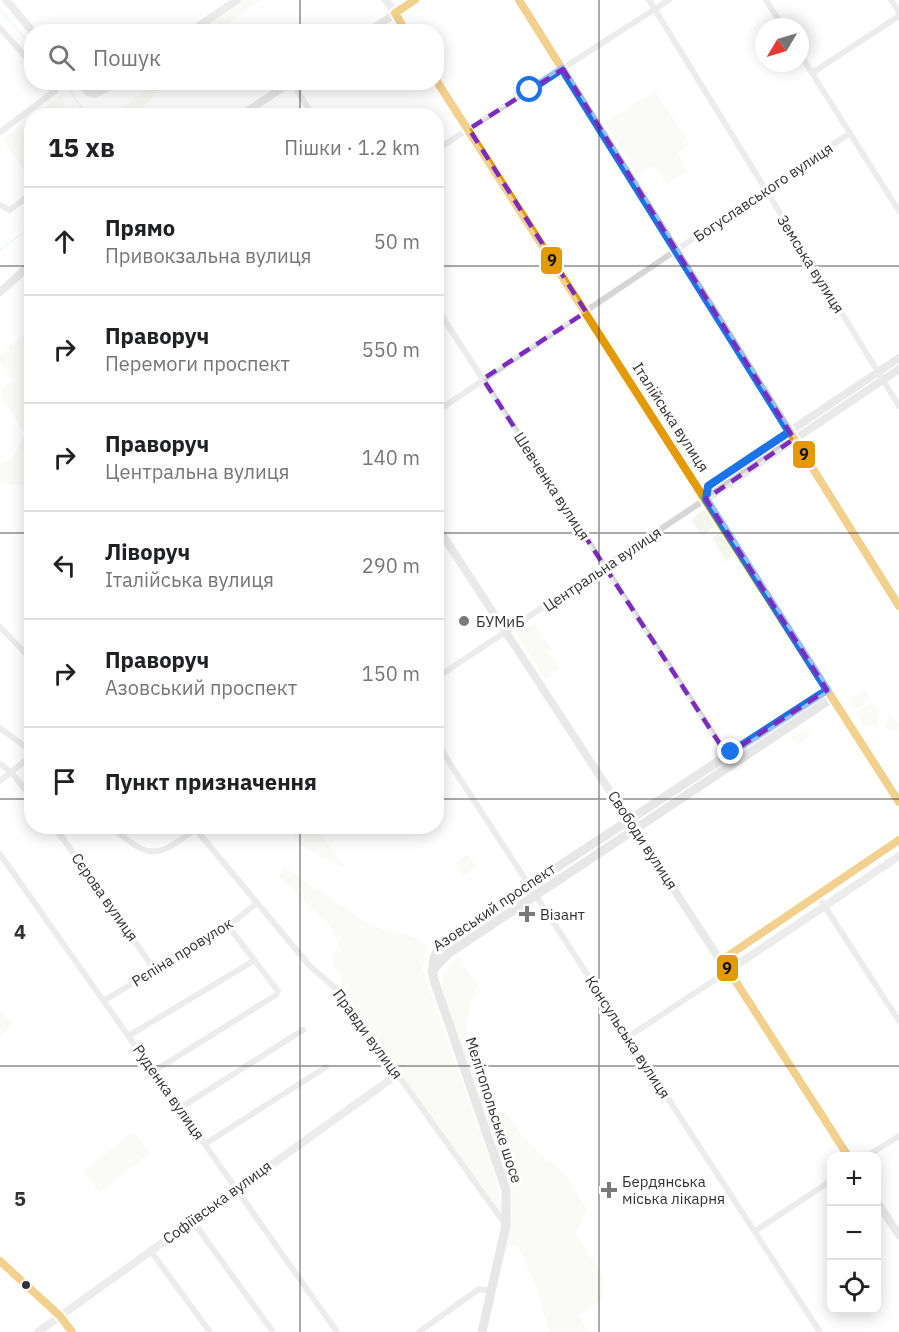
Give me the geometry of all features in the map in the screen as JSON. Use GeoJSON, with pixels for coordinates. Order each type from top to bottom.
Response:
{"type":"FeatureCollection","features":[{"type":"Feature","properties":{"kind":"main road"},"geometry":{"type":"LineString","coordinates":[[379,24],[415,0]]}},
{"type":"Feature","properties":{"kind":"main road"},"geometry":{"type":"LineString","coordinates":[[395,13],[401,24]]}},
{"type":"Feature","properties":{"kind":"main road"},"geometry":{"type":"LineString","coordinates":[[252,108],[279,90]]}},
{"type":"Feature","properties":{"kind":"main road","name":"Італійська вулиця"},"geometry":{"type":"LineString","coordinates":[[443,90],[899,802]]}},
{"type":"Feature","properties":{"kind":"main road"},"geometry":{"type":"LineString","coordinates":[[0,292],[24,270]]}},
{"type":"Feature","properties":{"kind":"main road","name":"Центральна вулиця"},"geometry":{"type":"LineString","coordinates":[[706,499],[792,435],[880,376],[899,358]]}},
{"type":"Feature","properties":{"kind":"main road","name":"Центральна вулиця"},"geometry":{"type":"LineString","coordinates":[[880,376],[899,369]]}},
{"type":"Feature","properties":{"kind":"main road","name":"Свободи вулиця"},"geometry":{"type":"LineString","coordinates":[[444,537],[845,1152]]}},
{"type":"Feature","properties":{"kind":"main road","name":"Азовський проспект"},"geometry":{"type":"LineString","coordinates":[[432,970],[436,952],[443,942],[629,820],[829,694]]}},
{"type":"Feature","properties":{"kind":"main road","name":"Азовський проспект"},"geometry":{"type":"LineString","coordinates":[[432,970],[448,953],[636,830],[640,824],[729,759]]}},
{"type":"Feature","properties":{"kind":"main road","name":"Мелітопольське шосе"},"geometry":{"type":"LineString","coordinates":[[432,970],[506,1190],[506,1226],[482,1332]]}},
{"type":"Feature","properties":{"kind":"main road"},"geometry":{"type":"LineString","coordinates":[[880,1206],[899,1235]]}},
{"type":"Feature","properties":{"kind":"main road"},"geometry":{"type":"LineString","coordinates":[[0,1261],[60,1316],[72,1332]]}},
{"type":"Feature","properties":{"kind":"street"},"geometry":{"type":"LineString","coordinates":[[6,0],[26,24]]}},
{"type":"Feature","properties":{"kind":"street"},"geometry":{"type":"LineString","coordinates":[[202,24],[237,0]]}},
{"type":"Feature","properties":{"kind":"street"},"geometry":{"type":"LineString","coordinates":[[386,0],[395,13]]}},
{"type":"Feature","properties":{"kind":"street"},"geometry":{"type":"LineString","coordinates":[[519,0],[899,606]]}},
{"type":"Feature","properties":{"kind":"street","name":"Земська вулиця"},"geometry":{"type":"LineString","coordinates":[[649,0],[899,406]]}},
{"type":"Feature","properties":{"kind":"street"},"geometry":{"type":"LineString","coordinates":[[444,145],[669,0]]}},
{"type":"Feature","properties":{"kind":"street"},"geometry":{"type":"LineString","coordinates":[[766,0],[777,18]]}},
{"type":"Feature","properties":{"kind":"street"},"geometry":{"type":"LineString","coordinates":[[812,73],[899,14],[891,0]]}},
{"type":"Feature","properties":{"kind":"street"},"geometry":{"type":"LineString","coordinates":[[0,28],[24,55]]}},
{"type":"Feature","properties":{"kind":"street"},"geometry":{"type":"LineString","coordinates":[[809,68],[899,211]]}},
{"type":"Feature","properties":{"kind":"street"},"geometry":{"type":"LineString","coordinates":[[32,108],[54,90]]}},
{"type":"Feature","properties":{"kind":"street"},"geometry":{"type":"LineString","coordinates":[[86,90],[102,93],[106,90]]}},
{"type":"Feature","properties":{"kind":"street"},"geometry":{"type":"LineString","coordinates":[[296,90],[308,108]]}},
{"type":"Feature","properties":{"kind":"street"},"geometry":{"type":"LineString","coordinates":[[0,132],[24,114]]}},
{"type":"Feature","properties":{"kind":"street","name":"Богуславського вулиця"},"geometry":{"type":"LineString","coordinates":[[444,406],[850,133]]}},
{"type":"Feature","properties":{"kind":"street"},"geometry":{"type":"LineString","coordinates":[[0,205],[10,210],[24,199]]}},
{"type":"Feature","properties":{"kind":"street","name":"Шевченка вулиця"},"geometry":{"type":"LineString","coordinates":[[444,319],[729,759]]}},
{"type":"Feature","properties":{"kind":"street","name":"Центральна вулиця"},"geometry":{"type":"LineString","coordinates":[[444,673],[706,499]]}},
{"type":"Feature","properties":{"kind":"street"},"geometry":{"type":"LineString","coordinates":[[0,627],[24,652]]}},
{"type":"Feature","properties":{"kind":"street"},"geometry":{"type":"LineString","coordinates":[[0,728],[24,747]]}},
{"type":"Feature","properties":{"kind":"street","name":"Консульська вулиця"},"geometry":{"type":"LineString","coordinates":[[444,754],[820,1332]]}},
{"type":"Feature","properties":{"kind":"street"},"geometry":{"type":"LineString","coordinates":[[0,781],[24,760]]}},
{"type":"Feature","properties":{"kind":"street"},"geometry":{"type":"LineString","coordinates":[[0,764],[11,772],[24,788]]}},
{"type":"Feature","properties":{"kind":"street","name":"Сєрова вулиця"},"geometry":{"type":"LineString","coordinates":[[60,834],[154,969]]}},
{"type":"Feature","properties":{"kind":"street"},"geometry":{"type":"LineString","coordinates":[[120,834],[138,848],[152,854],[168,848],[186,834]]}},
{"type":"Feature","properties":{"kind":"street","name":"Правди вулиця"},"geometry":{"type":"LineString","coordinates":[[199,834],[309,965],[339,993],[506,1226]]}},
{"type":"Feature","properties":{"kind":"street"},"geometry":{"type":"LineString","coordinates":[[722,960],[899,840]]}},
{"type":"Feature","properties":{"kind":"street","name":"Руденка вулиця"},"geometry":{"type":"LineString","coordinates":[[0,854],[130,1035],[235,1189],[337,1332]]}},
{"type":"Feature","properties":{"kind":"street"},"geometry":{"type":"LineString","coordinates":[[628,1037],[899,856]]}},
{"type":"Feature","properties":{"kind":"street"},"geometry":{"type":"LineString","coordinates":[[818,896],[899,1021]]}},
{"type":"Feature","properties":{"kind":"street","name":"Рєпіна провулок"},"geometry":{"type":"LineString","coordinates":[[105,1000],[228,926],[257,903]]}},
{"type":"Feature","properties":{"kind":"street"},"geometry":{"type":"LineString","coordinates":[[154,1071],[276,995],[278,991],[228,926]]}},
{"type":"Feature","properties":{"kind":"street"},"geometry":{"type":"LineString","coordinates":[[130,1035],[255,960]]}},
{"type":"Feature","properties":{"kind":"street"},"geometry":{"type":"LineString","coordinates":[[180,1108],[303,1030]]}},
{"type":"Feature","properties":{"kind":"street"},"geometry":{"type":"LineString","coordinates":[[205,1144],[326,1066]]}},
{"type":"Feature","properties":{"kind":"street","name":"Софіївська вулиця"},"geometry":{"type":"LineString","coordinates":[[38,1332],[398,1074]]}},
{"type":"Feature","properties":{"kind":"street"},"geometry":{"type":"LineString","coordinates":[[873,1152],[899,1136]]}},
{"type":"Feature","properties":{"kind":"street"},"geometry":{"type":"LineString","coordinates":[[754,1231],[827,1183]]}},
{"type":"Feature","properties":{"kind":"street"},"geometry":{"type":"LineString","coordinates":[[192,1220],[273,1332]]}},
{"type":"Feature","properties":{"kind":"street"},"geometry":{"type":"LineString","coordinates":[[150,1250],[210,1332]]}},
{"type":"Feature","properties":{"kind":"street"},"geometry":{"type":"LineString","coordinates":[[419,1332],[479,1289],[491,1290]]}},
{"type":"Feature","properties":{"kind":"highlighted area"},"geometry":{"type":"Polygon","coordinates":[[[563,69],[794,439],[706,499],[827,690],[727,755],[483,379],[586,312],[469,129],[563,69]]]}},
{"type":"Feature","properties":{"kind":"shaded area"},"geometry":{"type":"Polygon","coordinates":[[[244,0],[261,0],[228,24],[209,24],[244,0]]]}},
{"type":"Feature","properties":{"kind":"shaded area"},"geometry":{"type":"Polygon","coordinates":[[[143,90],[158,90],[143,108],[125,108],[143,90]]]}},
{"type":"Feature","properties":{"kind":"shaded area"},"geometry":{"type":"Polygon","coordinates":[[[655,91],[690,144],[678,153],[688,171],[667,184],[654,166],[638,175],[605,122],[655,91]]]}},
{"type":"Feature","properties":{"kind":"shaded area"},"geometry":{"type":"Polygon","coordinates":[[[61,96],[65,108],[44,108],[61,96]]]}},
{"type":"Feature","properties":{"kind":"shaded area"},"geometry":{"type":"Polygon","coordinates":[[[24,122],[24,169],[23,169],[2,139],[24,122]]]}},
{"type":"Feature","properties":{"kind":"shaded area"},"geometry":{"type":"Polygon","coordinates":[[[24,335],[24,432],[1,394],[0,390],[14,380],[0,362],[0,355],[24,335]]]}},
{"type":"Feature","properties":{"kind":"shaded area"},"geometry":{"type":"Polygon","coordinates":[[[24,436],[24,485],[0,484],[0,464],[12,459],[24,436]]]}},
{"type":"Feature","properties":{"kind":"shaded area"},"geometry":{"type":"Polygon","coordinates":[[[704,510],[715,527],[702,536],[691,519],[704,510]]]}},
{"type":"Feature","properties":{"kind":"shaded area"},"geometry":{"type":"Polygon","coordinates":[[[720,533],[734,555],[724,562],[723,555],[712,538],[720,533]]]}},
{"type":"Feature","properties":{"kind":"shaded area"},"geometry":{"type":"Polygon","coordinates":[[[534,623],[552,649],[548,652],[560,669],[545,679],[516,634],[534,623]]]}},
{"type":"Feature","properties":{"kind":"shaded area"},"geometry":{"type":"Polygon","coordinates":[[[867,688],[869,701],[855,711],[847,700],[867,688]]]}},
{"type":"Feature","properties":{"kind":"shaded area"},"geometry":{"type":"Polygon","coordinates":[[[872,702],[880,709],[877,726],[863,724],[856,713],[872,702]]]}},
{"type":"Feature","properties":{"kind":"shaded area"},"geometry":{"type":"Polygon","coordinates":[[[889,712],[899,724],[899,732],[885,728],[889,712]]]}},
{"type":"Feature","properties":{"kind":"shaded area"},"geometry":{"type":"Polygon","coordinates":[[[806,728],[811,736],[796,746],[791,738],[806,728]]]}},
{"type":"Feature","properties":{"kind":"shaded area"},"geometry":{"type":"Polygon","coordinates":[[[293,834],[321,834],[347,869],[300,845],[293,834]]]}},
{"type":"Feature","properties":{"kind":"shaded area"},"geometry":{"type":"Polygon","coordinates":[[[468,854],[477,867],[463,876],[454,863],[468,854]]]}},
{"type":"Feature","properties":{"kind":"shaded area"},"geometry":{"type":"Polygon","coordinates":[[[285,867],[372,926],[416,938],[428,946],[422,968],[494,1172],[500,1194],[501,1213],[340,991],[342,977],[333,965],[332,956],[339,944],[329,925],[279,876],[285,867]]]}},
{"type":"Feature","properties":{"kind":"shaded area"},"geometry":{"type":"Polygon","coordinates":[[[457,956],[482,992],[471,1000],[467,1030],[478,1049],[483,1065],[479,1069],[502,1113],[506,1111],[520,1132],[550,1162],[564,1172],[587,1209],[576,1234],[605,1279],[602,1300],[579,1315],[588,1332],[549,1332],[537,1289],[517,1245],[509,1245],[502,1263],[512,1215],[510,1187],[442,993],[443,973],[457,956]]]}},
{"type":"Feature","properties":{"kind":"shaded area"},"geometry":{"type":"Polygon","coordinates":[[[0,1011],[13,1023],[0,1037],[0,1011]]]}},
{"type":"Feature","properties":{"kind":"shaded area"},"geometry":{"type":"Polygon","coordinates":[[[134,1131],[150,1153],[100,1193],[83,1171],[134,1131]]]}},
{"type":"Feature","properties":{"kind":"waterway"},"geometry":{"type":"LineString","coordinates":[[0,10],[24,37]]}},
{"type":"Feature","properties":{"kind":"waterway"},"geometry":{"type":"LineString","coordinates":[[69,90],[82,108]]}},
{"type":"Feature","properties":{"kind":"waterway"},"geometry":{"type":"LineString","coordinates":[[0,250],[24,232]]}},
{"type":"Feature","properties":{"kind":"transit line","name":"9"},"geometry":{"type":"LineString","coordinates":[[401,24],[395,13],[415,0]]}},
{"type":"Feature","properties":{"kind":"transit line","name":"9"},"geometry":{"type":"LineString","coordinates":[[519,0],[899,606]]}},
{"type":"Feature","properties":{"kind":"transit line","name":"9"},"geometry":{"type":"LineString","coordinates":[[442,90],[899,802]]}},
{"type":"Feature","properties":{"kind":"transit line","name":"9"},"geometry":{"type":"LineString","coordinates":[[845,1152],[722,960],[899,840]]}},
{"type":"Feature","properties":{"kind":"transit line","name":"9"},"geometry":{"type":"LineString","coordinates":[[0,1261],[60,1316],[72,1332]]}},
{"type":"Feature","properties":{"kind":"place","name":"БУМиБ"},"geometry":{"type":"Point","coordinates":[464,621]}},
{"type":"Feature","properties":{"kind":"place","name":"Візант"},"geometry":{"type":"Point","coordinates":[527,914]}},
{"type":"Feature","properties":{"kind":"place","name":"Бердянська міська лікарня"},"geometry":{"type":"Point","coordinates":[609,1190]}},
{"type":"Feature","properties":{"kind":"route"},"geometry":{"type":"LineString","coordinates":[[530,90],[562,69],[789,432],[708,486],[706,499],[827,690],[731,752]]}}]}
